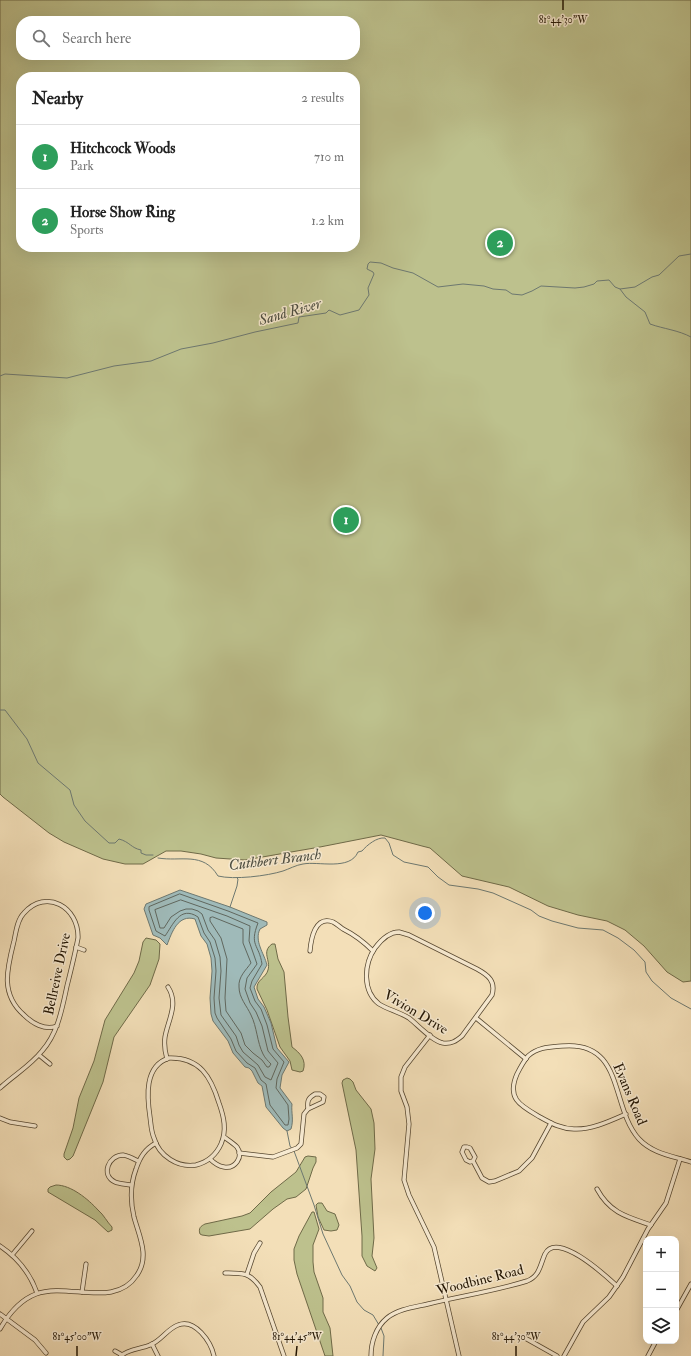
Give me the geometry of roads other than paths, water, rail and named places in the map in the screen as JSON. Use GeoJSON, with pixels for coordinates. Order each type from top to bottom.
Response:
{"type":"FeatureCollection","features":[{"type":"Feature","properties":{"kind":"street","name":"Bellreive Drive"},"geometry":{"type":"LineString","coordinates":[[0,1088],[39,1055],[47,1045],[57,1026],[76,947],[78,933],[74,917],[64,907],[53,902],[42,902],[27,910],[20,919],[7,974],[7,985],[10,995],[18,1009],[28,1019],[39,1026],[48,1029],[57,1026]]}},
{"type":"Feature","properties":{"kind":"street"},"geometry":{"type":"LineString","coordinates":[[310,951],[312,938],[316,927],[322,922],[328,921],[356,936],[366,943],[373,951]]}},
{"type":"Feature","properties":{"kind":"street","name":"Vivion Drive"},"geometry":{"type":"LineString","coordinates":[[402,932],[487,975],[492,982],[493,993],[476,1018],[456,1042],[442,1043],[397,1011],[379,1004],[371,995],[367,987],[367,980],[369,962],[373,951],[389,934],[402,932]]}},
{"type":"Feature","properties":{"kind":"street"},"geometry":{"type":"LineString","coordinates":[[76,947],[84,950]]}},
{"type":"Feature","properties":{"kind":"street"},"geometry":{"type":"LineString","coordinates":[[166,1059],[164,1048],[172,1014],[173,1001],[168,987]]}},
{"type":"Feature","properties":{"kind":"street"},"geometry":{"type":"LineString","coordinates":[[62,1006],[68,1007]]}},
{"type":"Feature","properties":{"kind":"street"},"geometry":{"type":"LineString","coordinates":[[476,1018],[526,1059],[518,1072],[513,1090],[515,1098],[519,1104],[528,1110],[560,1127],[580,1129],[594,1126],[626,1114]]}},
{"type":"Feature","properties":{"kind":"street"},"geometry":{"type":"LineString","coordinates":[[430,1035],[405,1067],[400,1077],[400,1088],[407,1107],[409,1124],[404,1180],[409,1195],[434,1247],[459,1356]]}},
{"type":"Feature","properties":{"kind":"street","name":"Evans Road"},"geometry":{"type":"LineString","coordinates":[[526,1059],[538,1050],[552,1047],[573,1045],[583,1047],[594,1052],[602,1058],[610,1069],[632,1130],[644,1144],[658,1152],[691,1162]]}},
{"type":"Feature","properties":{"kind":"street"},"geometry":{"type":"LineString","coordinates":[[39,1055],[50,1064]]}},
{"type":"Feature","properties":{"kind":"street"},"geometry":{"type":"LineString","coordinates":[[180,1058],[197,1066],[208,1076],[215,1090],[223,1116],[225,1128],[224,1137],[219,1148],[210,1159],[199,1164],[182,1165],[167,1156],[156,1143],[152,1130],[148,1102],[149,1083],[156,1068],[166,1059],[180,1058]]}},
{"type":"Feature","properties":{"kind":"street"},"geometry":{"type":"LineString","coordinates":[[239,1152],[274,1157],[296,1148],[300,1144],[304,1114],[308,1109],[323,1102],[324,1097],[320,1094],[315,1094],[309,1098],[307,1102],[308,1109]]}},
{"type":"Feature","properties":{"kind":"street"},"geometry":{"type":"LineString","coordinates":[[0,1118],[10,1122],[35,1126]]}},
{"type":"Feature","properties":{"kind":"street"},"geometry":{"type":"LineString","coordinates":[[472,1161],[482,1178],[489,1182],[519,1171],[532,1158],[551,1123]]}},
{"type":"Feature","properties":{"kind":"street"},"geometry":{"type":"LineString","coordinates":[[210,1159],[220,1166],[229,1167],[233,1166],[237,1162],[239,1152],[235,1145],[224,1137]]}},
{"type":"Feature","properties":{"kind":"street"},"geometry":{"type":"LineString","coordinates":[[0,1329],[19,1304],[37,1293],[52,1290],[82,1292],[117,1291],[133,1280],[141,1269],[143,1250],[141,1237],[134,1216],[130,1193],[131,1185],[138,1161],[145,1151],[156,1143]]}},
{"type":"Feature","properties":{"kind":"street"},"geometry":{"type":"LineString","coordinates":[[467,1146],[470,1148],[475,1157],[472,1161],[468,1162],[466,1160],[462,1152],[464,1147],[467,1146]]}},
{"type":"Feature","properties":{"kind":"street"},"geometry":{"type":"LineString","coordinates":[[131,1185],[117,1183],[112,1180],[108,1174],[108,1166],[112,1159],[120,1156],[126,1156],[138,1161]]}},
{"type":"Feature","properties":{"kind":"street"},"geometry":{"type":"LineString","coordinates":[[564,1356],[582,1323],[604,1303],[617,1286],[633,1260],[651,1225],[666,1203],[680,1158]]}},
{"type":"Feature","properties":{"kind":"street"},"geometry":{"type":"LineString","coordinates":[[597,1189],[602,1199],[615,1211],[651,1225]]}},
{"type":"Feature","properties":{"kind":"street"},"geometry":{"type":"LineString","coordinates":[[12,1255],[32,1231]]}},
{"type":"Feature","properties":{"kind":"street"},"geometry":{"type":"LineString","coordinates":[[247,1274],[254,1253],[260,1243]]}},
{"type":"Feature","properties":{"kind":"street"},"geometry":{"type":"LineString","coordinates":[[0,1246],[12,1255],[26,1270],[31,1277],[37,1293]]}},
{"type":"Feature","properties":{"kind":"street","name":"Woodbine Road"},"geometry":{"type":"LineString","coordinates":[[371,1356],[371,1345],[374,1336],[381,1324],[387,1318],[403,1310],[531,1279],[541,1268],[546,1253],[555,1248],[578,1254],[617,1286]]}},
{"type":"Feature","properties":{"kind":"street"},"geometry":{"type":"LineString","coordinates":[[82,1292],[86,1264]]}},
{"type":"Feature","properties":{"kind":"street"},"geometry":{"type":"LineString","coordinates":[[225,1273],[247,1274],[257,1283],[262,1291],[284,1356]]}},
{"type":"Feature","properties":{"kind":"street"},"geometry":{"type":"LineString","coordinates":[[678,1308],[691,1284]]}},
{"type":"Feature","properties":{"kind":"street"},"geometry":{"type":"LineString","coordinates":[[0,1314],[35,1340],[46,1353]]}},
{"type":"Feature","properties":{"kind":"street"},"geometry":{"type":"LineString","coordinates":[[115,1351],[121,1356],[152,1344],[176,1326],[182,1324],[196,1328],[203,1334],[210,1344],[214,1356]]}},
{"type":"Feature","properties":{"kind":"street"},"geometry":{"type":"LineString","coordinates":[[525,1338],[557,1356]]}},
{"type":"Feature","properties":{"kind":"street"},"geometry":{"type":"LineString","coordinates":[[152,1344],[158,1356]]}},
{"type":"Feature","properties":{"kind":"street"},"geometry":{"type":"LineString","coordinates":[[648,1356],[654,1344]]}},
{"type":"Feature","properties":{"kind":"water"},"geometry":{"type":"Polygon","coordinates":[[[180,890],[230,907],[267,922],[267,925],[260,929],[258,938],[267,965],[254,987],[258,999],[264,1007],[271,1023],[277,1048],[289,1062],[282,1075],[280,1088],[292,1104],[292,1125],[291,1129],[287,1131],[266,1107],[262,1086],[258,1083],[252,1071],[245,1067],[233,1053],[228,1041],[213,1021],[210,998],[212,971],[211,958],[207,944],[201,936],[195,919],[184,919],[176,925],[167,945],[160,938],[153,935],[144,909],[146,904],[180,890]]]}},
{"type":"Feature","properties":{"kind":"waterway","name":"Sand River"},"geometry":{"type":"LineString","coordinates":[[0,376],[5,374],[67,378],[114,366],[151,361],[181,349],[298,323],[299,317],[326,313],[329,310],[340,315],[359,310],[369,295],[368,288],[374,274],[367,269],[370,262],[381,263],[413,273],[438,287],[463,284],[506,290],[512,294],[522,295],[541,286],[575,288],[594,284],[597,281],[609,280],[615,287],[620,289],[635,287],[652,277],[659,275],[679,256],[691,254]]}},
{"type":"Feature","properties":{"kind":"waterway"},"geometry":{"type":"LineString","coordinates":[[620,289],[626,297],[645,312],[650,324],[691,337]]}},
{"type":"Feature","properties":{"kind":"waterway","name":"Cuthbert Branch"},"geometry":{"type":"LineString","coordinates":[[0,710],[5,710],[27,739],[38,763],[70,790],[74,805],[85,821],[109,843],[115,843],[119,839],[141,850],[141,853],[153,855]]}},
{"type":"Feature","properties":{"kind":"waterway","name":"Cuthbert Branch"},"geometry":{"type":"LineString","coordinates":[[158,858],[198,860],[206,863],[218,876],[233,878],[250,877],[276,873],[298,865],[309,863],[333,864],[348,861],[354,858],[358,852],[362,851],[372,842],[385,838],[389,843],[393,855],[404,862],[428,867],[449,885],[478,889],[493,893],[552,921],[578,928],[603,930],[618,938],[634,950],[645,962],[646,972],[652,981],[671,998],[691,1009]]}},
{"type":"Feature","properties":{"kind":"waterway"},"geometry":{"type":"LineString","coordinates":[[230,907],[237,886],[237,878]]}},
{"type":"Feature","properties":{"kind":"waterway"},"geometry":{"type":"LineString","coordinates":[[287,1131],[292,1149]]}},
{"type":"Feature","properties":{"kind":"waterway"},"geometry":{"type":"LineString","coordinates":[[294,1151],[323,1234],[342,1275],[350,1286],[357,1302],[364,1310],[373,1315],[379,1325]]}},
{"type":"Feature","properties":{"kind":"waterway"},"geometry":{"type":"LineString","coordinates":[[381,1328],[384,1336],[383,1356]]}},
{"type":"Feature","properties":{"kind":"place","name":"Horse Show Ring"},"geometry":{"type":"Point","coordinates":[500,243]}},
{"type":"Feature","properties":{"kind":"place","name":"Hitchcock Woods"},"geometry":{"type":"Point","coordinates":[346,520]}}]}
